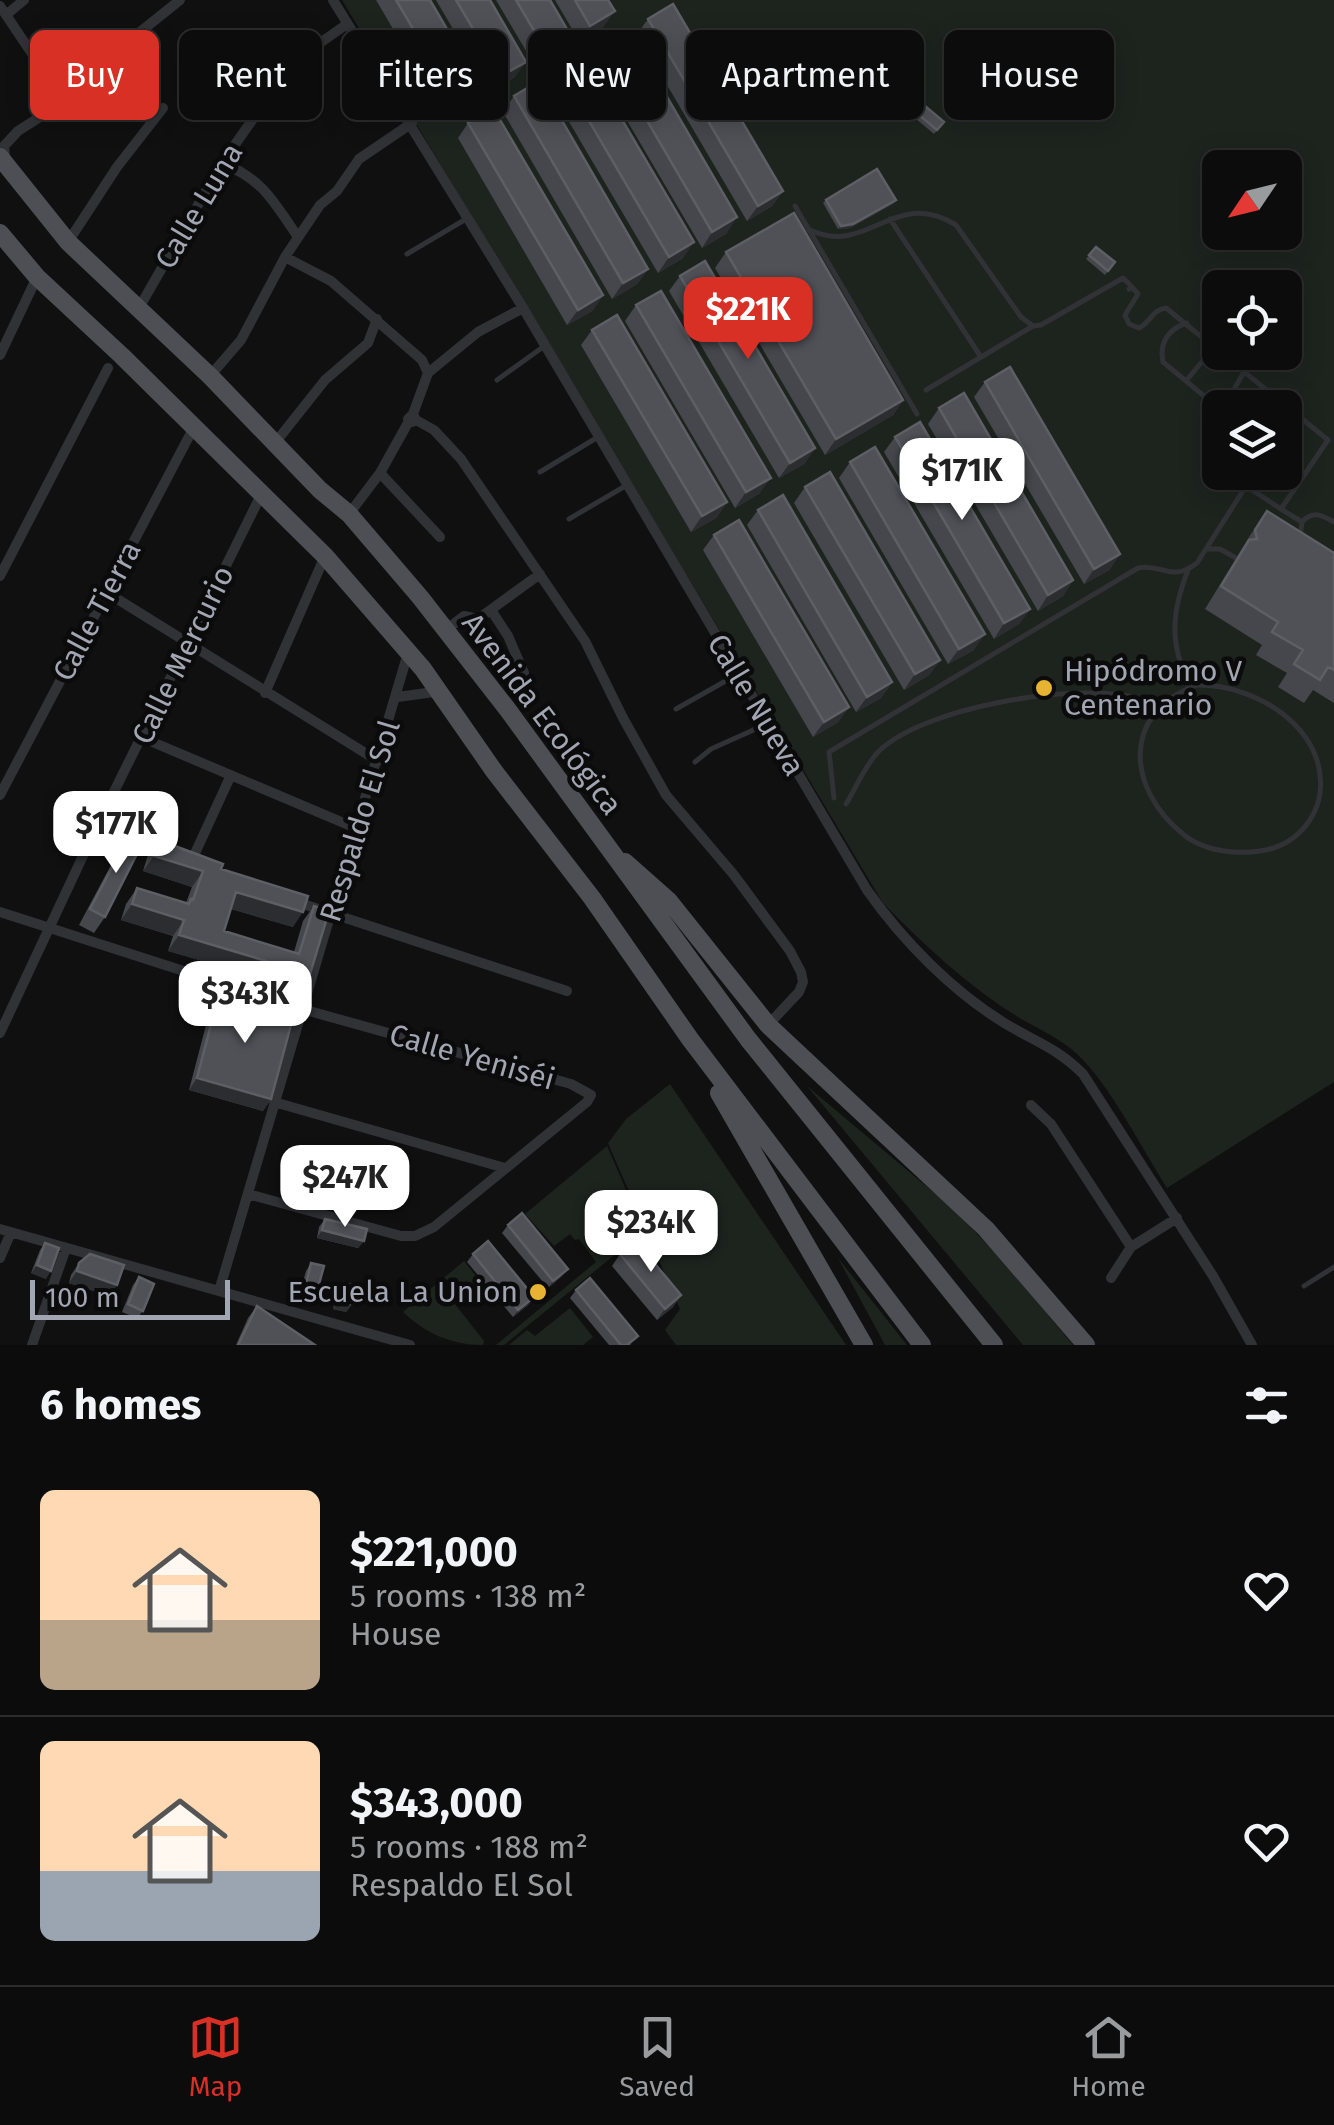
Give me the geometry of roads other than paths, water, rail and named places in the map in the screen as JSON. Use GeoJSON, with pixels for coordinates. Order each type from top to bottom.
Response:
{"type":"FeatureCollection","features":[{"type":"Feature","properties":{"kind":"main road","name":"Avenida Ecológica"},"geometry":{"type":"LineString","coordinates":[[3,161],[68,242],[348,514],[446,630],[748,1040],[994,1345]]}},
{"type":"Feature","properties":{"kind":"main road"},"geometry":{"type":"LineString","coordinates":[[0,233],[37,277],[325,556],[408,652],[592,898],[690,1039],[922,1345]]}},
{"type":"Feature","properties":{"kind":"main road"},"geometry":{"type":"LineString","coordinates":[[607,848],[668,901],[768,1025],[986,1230],[1086,1345]]}},
{"type":"Feature","properties":{"kind":"main road"},"geometry":{"type":"LineString","coordinates":[[690,1039],[864,1345]]}},
{"type":"Feature","properties":{"kind":"street"},"geometry":{"type":"LineString","coordinates":[[24,0],[3,11],[30,50]]}},
{"type":"Feature","properties":{"kind":"street"},"geometry":{"type":"LineString","coordinates":[[144,30],[180,0]]}},
{"type":"Feature","properties":{"kind":"street","name":"Calle Nueva"},"geometry":{"type":"LineString","coordinates":[[333,0],[523,308],[867,890],[912,946],[984,1008],[1062,1053],[1083,1074],[1177,1218],[1252,1345]]}},
{"type":"Feature","properties":{"kind":"street","name":"Calle Luna"},"geometry":{"type":"LineString","coordinates":[[139,308],[222,163],[293,62],[347,24]]}},
{"type":"Feature","properties":{"kind":"street"},"geometry":{"type":"LineString","coordinates":[[68,242],[116,167],[163,108]]}},
{"type":"Feature","properties":{"kind":"street"},"geometry":{"type":"LineString","coordinates":[[3,161],[4,146],[10,138],[34,120]]}},
{"type":"Feature","properties":{"kind":"street"},"geometry":{"type":"LineString","coordinates":[[210,376],[241,340],[298,237],[360,159],[412,124]]}},
{"type":"Feature","properties":{"kind":"street"},"geometry":{"type":"LineString","coordinates":[[222,163],[244,172],[262,186],[298,237]]}},
{"type":"Feature","properties":{"kind":"street"},"geometry":{"type":"LineString","coordinates":[[285,257],[331,280],[422,360],[428,373]]}},
{"type":"Feature","properties":{"kind":"street"},"geometry":{"type":"LineString","coordinates":[[0,356],[37,277]]}},
{"type":"Feature","properties":{"kind":"street"},"geometry":{"type":"LineString","coordinates":[[348,514],[380,473],[413,418],[428,373],[478,332],[523,308]]}},
{"type":"Feature","properties":{"kind":"street"},"geometry":{"type":"LineString","coordinates":[[276,443],[325,380],[368,342],[377,319]]}},
{"type":"Feature","properties":{"kind":"street"},"geometry":{"type":"LineString","coordinates":[[0,576],[108,368]]}},
{"type":"Feature","properties":{"kind":"street"},"geometry":{"type":"LineString","coordinates":[[413,418],[434,430],[460,459],[585,640],[622,718],[666,795],[734,874],[801,972],[799,992],[768,1025]]}},
{"type":"Feature","properties":{"kind":"street","name":"Calle Tierra"},"geometry":{"type":"LineString","coordinates":[[0,795],[194,426]]}},
{"type":"Feature","properties":{"kind":"street"},"geometry":{"type":"LineString","coordinates":[[380,473],[440,537]]}},
{"type":"Feature","properties":{"kind":"street","name":"Calle Mercurio"},"geometry":{"type":"LineString","coordinates":[[0,1032],[96,826],[262,493]]}},
{"type":"Feature","properties":{"kind":"street"},"geometry":{"type":"LineString","coordinates":[[265,693],[325,556]]}},
{"type":"Feature","properties":{"kind":"street"},"geometry":{"type":"LineString","coordinates":[[446,630],[464,616],[476,620],[540,574]]}},
{"type":"Feature","properties":{"kind":"street"},"geometry":{"type":"LineString","coordinates":[[106,592],[378,761]]}},
{"type":"Feature","properties":{"kind":"street"},"geometry":{"type":"LineString","coordinates":[[491,610],[524,673]]}},
{"type":"Feature","properties":{"kind":"street","name":"Respaldo El Sol"},"geometry":{"type":"LineString","coordinates":[[220,1291],[408,652]]}},
{"type":"Feature","properties":{"kind":"street","name":"Respaldo El Sol"},"geometry":{"type":"LineString","coordinates":[[398,696],[441,692]]}},
{"type":"Feature","properties":{"kind":"street"},"geometry":{"type":"LineString","coordinates":[[143,738],[358,829]]}},
{"type":"Feature","properties":{"kind":"street"},"geometry":{"type":"LineString","coordinates":[[190,862],[231,775]]}},
{"type":"Feature","properties":{"kind":"street"},"geometry":{"type":"LineString","coordinates":[[96,826],[208,869]]}},
{"type":"Feature","properties":{"kind":"street"},"geometry":{"type":"LineString","coordinates":[[279,896],[567,990]]}},
{"type":"Feature","properties":{"kind":"street","name":"Calle Yeniséi"},"geometry":{"type":"LineString","coordinates":[[0,912],[302,1010],[589,1091],[587,1102],[505,1168]]}},
{"type":"Feature","properties":{"kind":"street"},"geometry":{"type":"LineString","coordinates":[[274,1102],[505,1168]]}},
{"type":"Feature","properties":{"kind":"street"},"geometry":{"type":"LineString","coordinates":[[1031,1105],[1050,1124],[1131,1247]]}},
{"type":"Feature","properties":{"kind":"street"},"geometry":{"type":"LineString","coordinates":[[248,1194],[401,1236],[414,1236],[434,1227],[505,1168]]}},
{"type":"Feature","properties":{"kind":"street"},"geometry":{"type":"LineString","coordinates":[[1112,1278],[1131,1247],[1177,1218]]}},
{"type":"Feature","properties":{"kind":"street"},"geometry":{"type":"LineString","coordinates":[[0,1258],[6,1230],[410,1345]]}},
{"type":"Feature","properties":{"kind":"street"},"geometry":{"type":"LineString","coordinates":[[35,1344],[66,1248]]}},
{"type":"Feature","properties":{"kind":"lane"},"geometry":{"type":"LineString","coordinates":[[795,206],[916,414]]}},
{"type":"Feature","properties":{"kind":"lane"},"geometry":{"type":"LineString","coordinates":[[808,229],[845,238],[918,211],[943,218],[956,225],[1017,313],[1033,326]]}},
{"type":"Feature","properties":{"kind":"lane"},"geometry":{"type":"LineString","coordinates":[[407,254],[468,218]]}},
{"type":"Feature","properties":{"kind":"lane"},"geometry":{"type":"LineString","coordinates":[[890,219],[980,357]]}},
{"type":"Feature","properties":{"kind":"lane"},"geometry":{"type":"LineString","coordinates":[[926,390],[1123,278],[1138,294],[1126,315],[1129,324],[1144,326],[1156,311],[1166,308],[1202,337]]}},
{"type":"Feature","properties":{"kind":"lane"},"geometry":{"type":"LineString","coordinates":[[1186,323],[1168,334],[1162,352],[1164,362],[1186,381],[1209,400],[1219,400],[1236,390],[1244,372]]}},
{"type":"Feature","properties":{"kind":"lane"},"geometry":{"type":"LineString","coordinates":[[497,380],[545,345]]}},
{"type":"Feature","properties":{"kind":"lane"},"geometry":{"type":"LineString","coordinates":[[1186,381],[1202,366]]}},
{"type":"Feature","properties":{"kind":"lane"},"geometry":{"type":"LineString","coordinates":[[1242,370],[1266,390]]}},
{"type":"Feature","properties":{"kind":"lane"},"geometry":{"type":"LineString","coordinates":[[1302,419],[1328,440],[1302,479]]}},
{"type":"Feature","properties":{"kind":"lane"},"geometry":{"type":"LineString","coordinates":[[540,472],[598,437]]}},
{"type":"Feature","properties":{"kind":"lane"},"geometry":{"type":"LineString","coordinates":[[569,519],[627,486]]}},
{"type":"Feature","properties":{"kind":"lane"},"geometry":{"type":"LineString","coordinates":[[1192,696],[1177,660],[1173,632],[1176,606],[1188,569],[1205,550],[1243,490]]}},
{"type":"Feature","properties":{"kind":"lane"},"geometry":{"type":"LineString","coordinates":[[1252,490],[1302,522]]}},
{"type":"Feature","properties":{"kind":"lane"},"geometry":{"type":"LineString","coordinates":[[1282,509],[1295,490]]}},
{"type":"Feature","properties":{"kind":"lane"},"geometry":{"type":"LineString","coordinates":[[1303,544],[1299,533],[1302,522],[1316,514],[1334,522]]}},
{"type":"Feature","properties":{"kind":"lane"},"geometry":{"type":"LineString","coordinates":[[1205,550],[1220,549],[1236,558]]}},
{"type":"Feature","properties":{"kind":"lane"},"geometry":{"type":"LineString","coordinates":[[834,798],[828,752],[1138,568],[1146,566],[1172,573],[1188,569]]}},
{"type":"Feature","properties":{"kind":"lane"},"geometry":{"type":"LineString","coordinates":[[676,709],[738,674]]}},
{"type":"Feature","properties":{"kind":"lane"},"geometry":{"type":"LineString","coordinates":[[1197,685],[1220,685],[1264,703],[1293,724],[1315,752],[1321,776],[1319,799],[1310,821],[1282,844],[1248,852],[1211,848],[1186,836],[1160,807],[1141,770],[1140,747],[1146,725],[1157,707],[1176,692],[1197,685]]}},
{"type":"Feature","properties":{"kind":"lane"},"geometry":{"type":"LineString","coordinates":[[846,804],[877,752],[962,712],[1003,701],[1067,694],[1136,698],[1168,712]]}},
{"type":"Feature","properties":{"kind":"lane"},"geometry":{"type":"LineString","coordinates":[[694,762],[768,724]]}},
{"type":"Feature","properties":{"kind":"lane"},"geometry":{"type":"LineString","coordinates":[[1304,1286],[1334,1267]]}},
{"type":"Feature","properties":{"kind":"place","name":"Hipódromo V Centenario"},"geometry":{"type":"Point","coordinates":[1044,688]}},
{"type":"Feature","properties":{"kind":"place","name":"Escuela La Union"},"geometry":{"type":"Point","coordinates":[538,1292]}}]}
